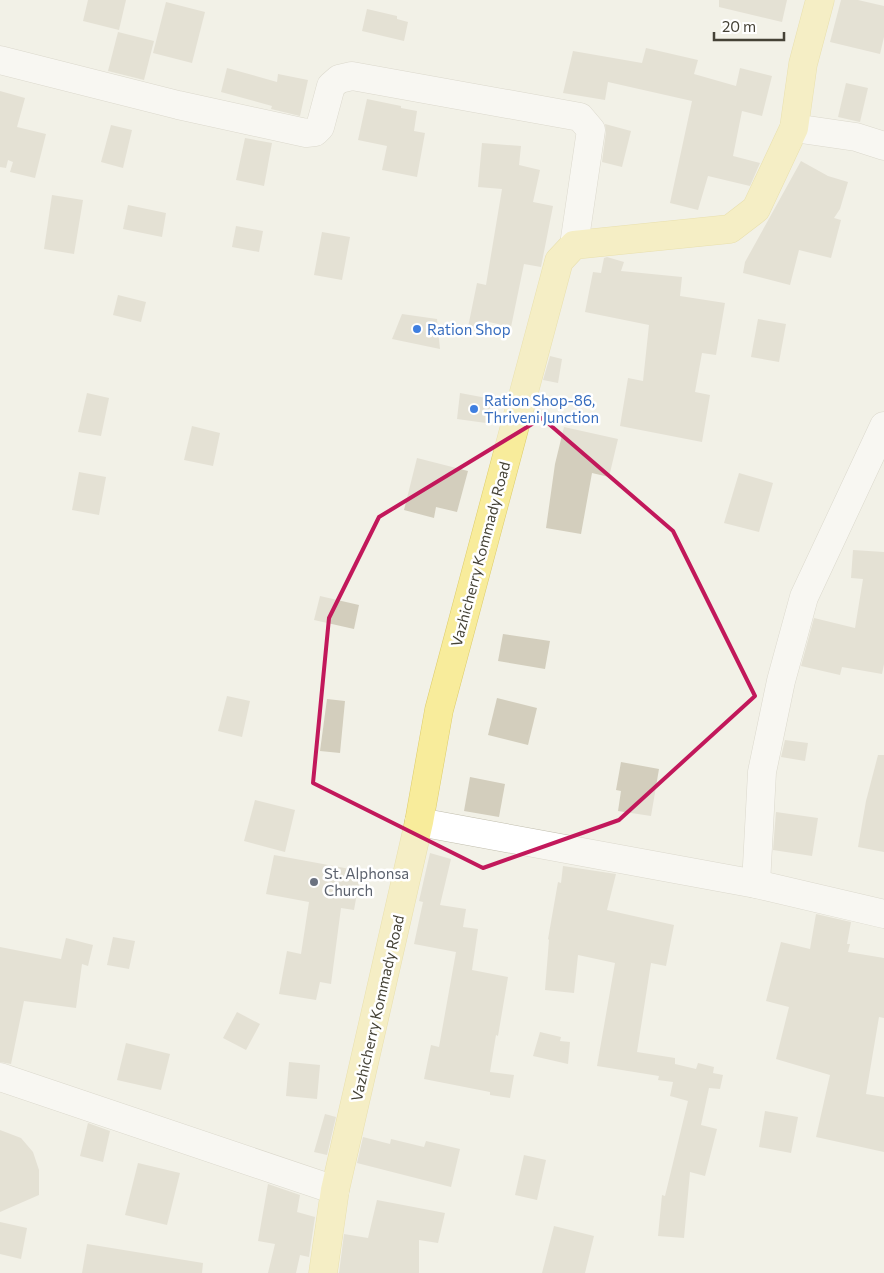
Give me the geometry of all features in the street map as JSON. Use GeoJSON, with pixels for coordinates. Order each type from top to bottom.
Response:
{"type":"FeatureCollection","features":[{"type":"Feature","properties":{"kind":"main road"},"geometry":{"type":"LineString","coordinates":[[574,245],[730,229],[756,209],[794,128],[803,64],[820,0]]}},
{"type":"Feature","properties":{"kind":"main road","name":"Vazhicherry Kommady Road"},"geometry":{"type":"LineString","coordinates":[[323,1273],[335,1190],[419,822],[439,710],[558,261],[574,245]]}},
{"type":"Feature","properties":{"kind":"street"},"geometry":{"type":"LineString","coordinates":[[0,60],[178,105],[306,133],[315,132],[320,127],[331,86],[339,79],[352,76],[580,117],[591,130],[574,245]]}},
{"type":"Feature","properties":{"kind":"street"},"geometry":{"type":"LineString","coordinates":[[794,128],[856,137],[884,146]]}},
{"type":"Feature","properties":{"kind":"street"},"geometry":{"type":"LineString","coordinates":[[756,884],[762,772],[780,681],[804,597],[884,426]]}},
{"type":"Feature","properties":{"kind":"street"},"geometry":{"type":"LineString","coordinates":[[419,822],[756,884],[884,914]]}},
{"type":"Feature","properties":{"kind":"street"},"geometry":{"type":"LineString","coordinates":[[0,1078],[335,1190]]}},
{"type":"Feature","properties":{"kind":"highlighted area"},"geometry":{"type":"Polygon","coordinates":[[[542,418],[673,531],[755,696],[619,820],[483,868],[313,783],[329,618],[379,517],[542,418]]]}},
{"type":"Feature","properties":{"kind":"building"},"geometry":{"type":"Polygon","coordinates":[[[88,0],[126,0],[119,30],[83,21],[88,0]]]}},
{"type":"Feature","properties":{"kind":"building"},"geometry":{"type":"Polygon","coordinates":[[[719,0],[787,0],[782,22],[719,7],[719,0]]]}},
{"type":"Feature","properties":{"kind":"building"},"geometry":{"type":"Polygon","coordinates":[[[841,0],[858,0],[884,6],[884,37],[880,54],[830,42],[841,0]]]}},
{"type":"Feature","properties":{"kind":"building"},"geometry":{"type":"Polygon","coordinates":[[[166,2],[205,12],[192,63],[153,53],[166,2]]]}},
{"type":"Feature","properties":{"kind":"building"},"geometry":{"type":"Polygon","coordinates":[[[367,9],[397,16],[397,19],[408,22],[404,41],[362,31],[367,9]]]}},
{"type":"Feature","properties":{"kind":"building"},"geometry":{"type":"Polygon","coordinates":[[[118,32],[154,41],[144,80],[108,71],[118,32]]]}},
{"type":"Feature","properties":{"kind":"building"},"geometry":{"type":"Polygon","coordinates":[[[646,48],[698,60],[694,74],[736,86],[740,68],[772,76],[762,116],[742,111],[733,156],[760,163],[750,186],[708,176],[698,210],[670,203],[692,101],[608,82],[605,100],[563,93],[573,51],[642,63],[646,48]]]}},
{"type":"Feature","properties":{"kind":"building"},"geometry":{"type":"Polygon","coordinates":[[[227,68],[277,82],[278,74],[308,80],[300,116],[271,109],[272,106],[221,92],[227,68]]]}},
{"type":"Feature","properties":{"kind":"building"},"geometry":{"type":"Polygon","coordinates":[[[846,83],[868,88],[860,122],[838,117],[846,83]]]}},
{"type":"Feature","properties":{"kind":"building"},"geometry":{"type":"Polygon","coordinates":[[[0,91],[25,98],[17,127],[46,134],[35,178],[10,172],[13,162],[8,160],[6,168],[0,167],[0,91]]]}},
{"type":"Feature","properties":{"kind":"building"},"geometry":{"type":"Polygon","coordinates":[[[367,99],[417,111],[414,131],[425,133],[417,177],[382,170],[387,146],[358,140],[367,99]]]}},
{"type":"Feature","properties":{"kind":"building"},"geometry":{"type":"Polygon","coordinates":[[[605,124],[631,131],[622,167],[602,162],[606,132],[605,124]]]}},
{"type":"Feature","properties":{"kind":"building"},"geometry":{"type":"Polygon","coordinates":[[[111,125],[132,130],[123,168],[101,162],[111,125]]]}},
{"type":"Feature","properties":{"kind":"building"},"geometry":{"type":"Polygon","coordinates":[[[245,138],[272,143],[264,186],[236,180],[245,138]]]}},
{"type":"Feature","properties":{"kind":"building"},"geometry":{"type":"Polygon","coordinates":[[[482,143],[521,146],[519,165],[540,170],[533,202],[553,206],[541,267],[524,264],[511,327],[489,322],[487,337],[467,332],[477,283],[486,285],[502,189],[478,187],[482,143]]]}},
{"type":"Feature","properties":{"kind":"building"},"geometry":{"type":"Polygon","coordinates":[[[801,161],[828,176],[848,182],[840,209],[834,218],[841,220],[831,258],[799,250],[790,285],[743,273],[745,262],[801,161]]]}},
{"type":"Feature","properties":{"kind":"building"},"geometry":{"type":"Polygon","coordinates":[[[52,195],[83,200],[74,254],[44,249],[52,195]]]}},
{"type":"Feature","properties":{"kind":"building"},"geometry":{"type":"Polygon","coordinates":[[[128,205],[166,213],[162,237],[123,229],[128,205]]]}},
{"type":"Feature","properties":{"kind":"building"},"geometry":{"type":"Polygon","coordinates":[[[236,226],[263,231],[259,252],[232,247],[236,226]]]}},
{"type":"Feature","properties":{"kind":"building"},"geometry":{"type":"Polygon","coordinates":[[[322,232],[350,237],[342,280],[314,275],[322,232]]]}},
{"type":"Feature","properties":{"kind":"building"},"geometry":{"type":"Polygon","coordinates":[[[607,257],[624,262],[621,271],[682,277],[680,296],[725,303],[716,355],[702,353],[695,392],[710,395],[702,442],[620,426],[628,378],[643,381],[649,325],[585,312],[593,272],[601,273],[604,258],[607,257]]]}},
{"type":"Feature","properties":{"kind":"building"},"geometry":{"type":"Polygon","coordinates":[[[118,295],[146,302],[141,322],[113,315],[118,295]]]}},
{"type":"Feature","properties":{"kind":"building","name":"Ration Shop"},"geometry":{"type":"Polygon","coordinates":[[[402,314],[437,319],[440,349],[392,339],[402,314]]]}},
{"type":"Feature","properties":{"kind":"building"},"geometry":{"type":"Polygon","coordinates":[[[758,319],[786,324],[779,362],[751,357],[758,319]]]}},
{"type":"Feature","properties":{"kind":"building"},"geometry":{"type":"Polygon","coordinates":[[[550,356],[562,359],[558,383],[543,380],[550,356]]]}},
{"type":"Feature","properties":{"kind":"building"},"geometry":{"type":"Polygon","coordinates":[[[87,393],[109,398],[101,436],[78,432],[87,393]]]}},
{"type":"Feature","properties":{"kind":"building","name":"Ration Shop-86, Thriveni Junction"},"geometry":{"type":"Polygon","coordinates":[[[460,393],[492,399],[486,423],[457,419],[460,393]]]}},
{"type":"Feature","properties":{"kind":"building"},"geometry":{"type":"Polygon","coordinates":[[[192,426],[220,433],[213,466],[184,460],[192,426]]]}},
{"type":"Feature","properties":{"kind":"building"},"geometry":{"type":"Polygon","coordinates":[[[564,427],[618,439],[609,477],[592,473],[581,534],[546,528],[555,464],[564,427]]]}},
{"type":"Feature","properties":{"kind":"building"},"geometry":{"type":"Polygon","coordinates":[[[417,458],[468,471],[457,512],[436,507],[434,518],[404,510],[417,458]]]}},
{"type":"Feature","properties":{"kind":"building"},"geometry":{"type":"Polygon","coordinates":[[[79,472],[106,477],[99,515],[72,510],[79,472]]]}},
{"type":"Feature","properties":{"kind":"building"},"geometry":{"type":"Polygon","coordinates":[[[739,473],[773,483],[759,532],[724,523],[739,473]]]}},
{"type":"Feature","properties":{"kind":"building"},"geometry":{"type":"Polygon","coordinates":[[[853,550],[884,552],[884,664],[882,674],[842,667],[840,675],[801,666],[814,618],[855,628],[863,579],[851,578],[853,550]]]}},
{"type":"Feature","properties":{"kind":"building"},"geometry":{"type":"Polygon","coordinates":[[[320,596],[359,605],[354,629],[314,620],[320,596]]]}},
{"type":"Feature","properties":{"kind":"building"},"geometry":{"type":"Polygon","coordinates":[[[503,634],[550,641],[545,669],[498,661],[503,634]]]}},
{"type":"Feature","properties":{"kind":"building"},"geometry":{"type":"Polygon","coordinates":[[[227,696],[250,701],[242,737],[218,731],[227,696]]]}},
{"type":"Feature","properties":{"kind":"building"},"geometry":{"type":"Polygon","coordinates":[[[497,698],[537,708],[528,745],[488,735],[497,698]]]}},
{"type":"Feature","properties":{"kind":"building"},"geometry":{"type":"Polygon","coordinates":[[[327,699],[345,701],[340,753],[320,751],[327,699]]]}},
{"type":"Feature","properties":{"kind":"building"},"geometry":{"type":"Polygon","coordinates":[[[785,740],[808,743],[805,761],[781,757],[785,740]]]}},
{"type":"Feature","properties":{"kind":"building"},"geometry":{"type":"Polygon","coordinates":[[[878,755],[884,755],[884,852],[858,847],[866,801],[878,755]]]}},
{"type":"Feature","properties":{"kind":"building"},"geometry":{"type":"Polygon","coordinates":[[[621,762],[659,769],[651,816],[618,811],[621,791],[616,790],[621,762]]]}},
{"type":"Feature","properties":{"kind":"building"},"geometry":{"type":"Polygon","coordinates":[[[470,777],[505,784],[499,817],[464,811],[470,777]]]}},
{"type":"Feature","properties":{"kind":"building"},"geometry":{"type":"Polygon","coordinates":[[[255,800],[295,810],[285,852],[244,841],[255,800]]]}},
{"type":"Feature","properties":{"kind":"building"},"geometry":{"type":"Polygon","coordinates":[[[776,812],[818,818],[812,856],[773,850],[776,812]]]}},
{"type":"Feature","properties":{"kind":"building"},"geometry":{"type":"Polygon","coordinates":[[[430,853],[451,859],[440,905],[466,909],[463,927],[478,929],[472,970],[508,977],[490,1072],[514,1075],[510,1098],[490,1095],[490,1092],[424,1079],[431,1045],[439,1047],[456,952],[414,944],[423,902],[419,901],[430,853]]]}},
{"type":"Feature","properties":{"kind":"building"},"geometry":{"type":"Polygon","coordinates":[[[274,855],[361,871],[354,910],[341,908],[331,984],[320,982],[316,1000],[279,994],[287,951],[301,954],[309,902],[266,894],[274,855]]]}},
{"type":"Feature","properties":{"kind":"building"},"geometry":{"type":"Polygon","coordinates":[[[563,866],[616,874],[607,910],[674,925],[666,966],[651,963],[637,1052],[675,1058],[675,1064],[696,1069],[698,1063],[714,1067],[713,1073],[723,1075],[720,1089],[709,1088],[701,1125],[717,1129],[705,1176],[690,1172],[684,1238],[658,1236],[662,1195],[665,1196],[688,1101],[670,1096],[673,1082],[658,1080],[659,1076],[597,1066],[615,963],[578,955],[574,993],[545,990],[548,939],[558,882],[561,883],[563,866]]]}},
{"type":"Feature","properties":{"kind":"building"},"geometry":{"type":"Polygon","coordinates":[[[816,914],[851,922],[847,944],[850,944],[848,952],[884,958],[884,1018],[879,1017],[866,1094],[884,1097],[884,1152],[816,1137],[830,1075],[776,1059],[789,1007],[766,1001],[781,942],[810,949],[816,914]]]}},
{"type":"Feature","properties":{"kind":"building"},"geometry":{"type":"Polygon","coordinates":[[[113,937],[135,941],[129,969],[107,965],[113,937]]]}},
{"type":"Feature","properties":{"kind":"building"},"geometry":{"type":"Polygon","coordinates":[[[66,938],[93,945],[88,966],[82,964],[76,1008],[24,1001],[11,1064],[0,1062],[0,947],[61,959],[66,938]]]}},
{"type":"Feature","properties":{"kind":"building"},"geometry":{"type":"Polygon","coordinates":[[[237,1012],[260,1024],[246,1050],[223,1038],[237,1012]]]}},
{"type":"Feature","properties":{"kind":"building"},"geometry":{"type":"Polygon","coordinates":[[[540,1032],[561,1037],[560,1041],[570,1042],[568,1064],[533,1056],[540,1032]]]}},
{"type":"Feature","properties":{"kind":"building"},"geometry":{"type":"Polygon","coordinates":[[[126,1043],[170,1054],[161,1090],[117,1080],[126,1043]]]}},
{"type":"Feature","properties":{"kind":"building"},"geometry":{"type":"Polygon","coordinates":[[[289,1062],[320,1065],[317,1099],[286,1096],[289,1062]]]}},
{"type":"Feature","properties":{"kind":"building"},"geometry":{"type":"Polygon","coordinates":[[[765,1111],[798,1117],[791,1153],[759,1147],[765,1111]]]}},
{"type":"Feature","properties":{"kind":"building"},"geometry":{"type":"Polygon","coordinates":[[[325,1114],[336,1117],[327,1155],[314,1152],[325,1114]]]}},
{"type":"Feature","properties":{"kind":"building"},"geometry":{"type":"Polygon","coordinates":[[[88,1123],[110,1131],[103,1162],[80,1156],[88,1123]]]}},
{"type":"Feature","properties":{"kind":"building"},"geometry":{"type":"Polygon","coordinates":[[[0,1130],[21,1138],[33,1152],[39,1170],[39,1195],[0,1212],[0,1130]]]}},
{"type":"Feature","properties":{"kind":"building"},"geometry":{"type":"Polygon","coordinates":[[[363,1137],[390,1144],[391,1139],[424,1147],[426,1141],[460,1149],[451,1187],[357,1163],[363,1137]]]}},
{"type":"Feature","properties":{"kind":"building"},"geometry":{"type":"Polygon","coordinates":[[[524,1155],[546,1160],[537,1200],[515,1195],[524,1155]]]}},
{"type":"Feature","properties":{"kind":"building"},"geometry":{"type":"Polygon","coordinates":[[[138,1163],[180,1173],[167,1225],[125,1215],[138,1163]]]}},
{"type":"Feature","properties":{"kind":"building"},"geometry":{"type":"Polygon","coordinates":[[[268,1184],[300,1195],[297,1212],[315,1217],[309,1257],[300,1255],[296,1273],[268,1273],[275,1244],[258,1241],[268,1184]]]}},
{"type":"Feature","properties":{"kind":"building"},"geometry":{"type":"Polygon","coordinates":[[[377,1200],[445,1213],[438,1243],[419,1240],[419,1273],[339,1273],[344,1234],[368,1238],[377,1200]]]}},
{"type":"Feature","properties":{"kind":"building"},"geometry":{"type":"Polygon","coordinates":[[[0,1222],[27,1228],[21,1259],[0,1254],[0,1222]]]}},
{"type":"Feature","properties":{"kind":"building"},"geometry":{"type":"Polygon","coordinates":[[[554,1226],[594,1236],[585,1273],[542,1273],[554,1226]]]}},
{"type":"Feature","properties":{"kind":"building"},"geometry":{"type":"Polygon","coordinates":[[[87,1244],[203,1263],[202,1273],[82,1273],[87,1244]]]}},
{"type":"Feature","properties":{"kind":"place","name":"Ration Shop"},"geometry":{"type":"Point","coordinates":[417,329]}},
{"type":"Feature","properties":{"kind":"place","name":"Ration Shop-86, Thriveni Junction"},"geometry":{"type":"Point","coordinates":[474,409]}},
{"type":"Feature","properties":{"kind":"place","name":"St. Alphonsa Church"},"geometry":{"type":"Point","coordinates":[314,882]}}]}
